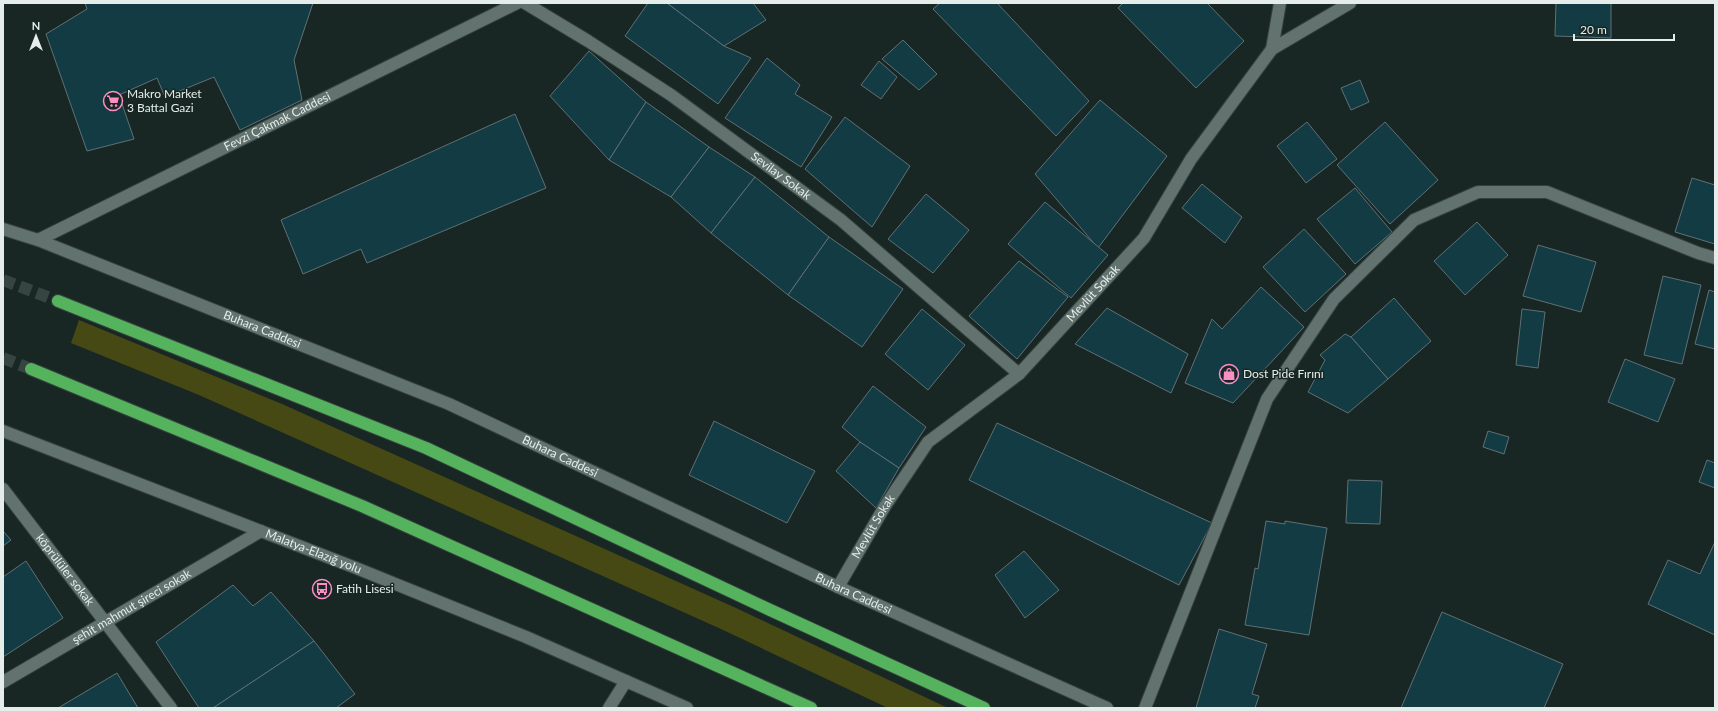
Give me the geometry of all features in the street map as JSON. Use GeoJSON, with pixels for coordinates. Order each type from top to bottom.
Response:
{"type":"FeatureCollection","features":[{"type":"Feature","properties":{"kind":"highway"},"geometry":{"type":"LineString","coordinates":[[58,301],[426,448],[760,606],[984,708]]}},
{"type":"Feature","properties":{"kind":"highway"},"geometry":{"type":"LineString","coordinates":[[31,369],[362,506],[811,708]]}},
{"type":"Feature","properties":{"kind":"street","name":"Fevzi Çakmak Caddesi"},"geometry":{"type":"LineString","coordinates":[[38,240],[517,3]]}},
{"type":"Feature","properties":{"kind":"street","name":"Sevilay Sokak"},"geometry":{"type":"LineString","coordinates":[[524,3],[588,41],[671,95],[841,220],[1019,374]]}},
{"type":"Feature","properties":{"kind":"street"},"geometry":{"type":"LineString","coordinates":[[1272,49],[1280,3]]}},
{"type":"Feature","properties":{"kind":"street","name":"Mevlüt Sokak"},"geometry":{"type":"LineString","coordinates":[[838,587],[885,506],[928,442],[1019,374],[1144,238],[1191,159],[1272,49],[1350,3]]}},
{"type":"Feature","properties":{"kind":"street"},"geometry":{"type":"LineString","coordinates":[[1144,708],[1267,399],[1334,299],[1414,220],[1478,192],[1547,192],[1691,250],[1715,258]]}},
{"type":"Feature","properties":{"kind":"street","name":"Buhara Caddesi"},"geometry":{"type":"LineString","coordinates":[[3,229],[38,240],[449,404],[838,587],[1107,708]]}},
{"type":"Feature","properties":{"kind":"street","name":"Malatya-Elazığ yolu"},"geometry":{"type":"LineString","coordinates":[[3,431],[356,568],[526,637],[686,708]]}},
{"type":"Feature","properties":{"kind":"street","name":"köprülüler sokak"},"geometry":{"type":"LineString","coordinates":[[3,489],[171,708]]}},
{"type":"Feature","properties":{"kind":"street","name":"şehit mahmut şireci sokak"},"geometry":{"type":"LineString","coordinates":[[3,682],[261,531]]}},
{"type":"Feature","properties":{"kind":"street"},"geometry":{"type":"LineString","coordinates":[[609,708],[626,681]]}},
{"type":"Feature","properties":{"kind":"shaded area"},"geometry":{"type":"Polygon","coordinates":[[[79,320],[282,404],[736,608],[948,708],[888,708],[721,629],[199,395],[71,343],[79,320]]]}},
{"type":"Feature","properties":{"kind":"building"},"geometry":{"type":"Polygon","coordinates":[[[85,3],[313,3],[294,60],[302,100],[240,130],[214,77],[165,97],[157,78],[119,95],[134,139],[87,151],[46,34],[87,9],[85,3]]]}},
{"type":"Feature","properties":{"kind":"building"},"geometry":{"type":"Polygon","coordinates":[[[648,3],[667,3],[724,46],[751,58],[718,104],[625,36],[648,3]]]}},
{"type":"Feature","properties":{"kind":"building"},"geometry":{"type":"Polygon","coordinates":[[[667,3],[753,3],[766,20],[724,46],[667,3]]]}},
{"type":"Feature","properties":{"kind":"building"},"geometry":{"type":"Polygon","coordinates":[[[940,3],[997,3],[1089,101],[1056,136],[933,9],[940,3]]]}},
{"type":"Feature","properties":{"kind":"building"},"geometry":{"type":"Polygon","coordinates":[[[1123,3],[1207,3],[1244,41],[1196,88],[1118,8],[1123,3]]]}},
{"type":"Feature","properties":{"kind":"building"},"geometry":{"type":"Polygon","coordinates":[[[1556,3],[1611,3],[1611,38],[1555,36],[1556,3]]]}},
{"type":"Feature","properties":{"kind":"building"},"geometry":{"type":"Polygon","coordinates":[[[903,40],[937,74],[919,90],[882,59],[903,40]]]}},
{"type":"Feature","properties":{"kind":"building"},"geometry":{"type":"Polygon","coordinates":[[[589,51],[646,102],[609,160],[550,96],[589,51]]]}},
{"type":"Feature","properties":{"kind":"building"},"geometry":{"type":"Polygon","coordinates":[[[767,58],[800,85],[795,94],[832,117],[801,167],[725,118],[767,58]]]}},
{"type":"Feature","properties":{"kind":"building"},"geometry":{"type":"Polygon","coordinates":[[[879,61],[897,77],[881,99],[861,85],[879,61]]]}},
{"type":"Feature","properties":{"kind":"building"},"geometry":{"type":"Polygon","coordinates":[[[1360,80],[1369,102],[1351,110],[1341,88],[1360,80]]]}},
{"type":"Feature","properties":{"kind":"building"},"geometry":{"type":"Polygon","coordinates":[[[1100,100],[1167,156],[1098,248],[1035,174],[1100,100]]]}},
{"type":"Feature","properties":{"kind":"building"},"geometry":{"type":"Polygon","coordinates":[[[646,102],[709,147],[671,197],[609,160],[646,102]]]}},
{"type":"Feature","properties":{"kind":"building"},"geometry":{"type":"Polygon","coordinates":[[[515,114],[546,188],[367,263],[361,249],[303,274],[281,220],[515,114]]]}},
{"type":"Feature","properties":{"kind":"building"},"geometry":{"type":"Polygon","coordinates":[[[845,117],[910,166],[872,227],[805,169],[845,117]]]}},
{"type":"Feature","properties":{"kind":"building"},"geometry":{"type":"Polygon","coordinates":[[[1307,122],[1337,159],[1306,183],[1277,146],[1307,122]]]}},
{"type":"Feature","properties":{"kind":"building"},"geometry":{"type":"Polygon","coordinates":[[[1385,122],[1438,180],[1390,224],[1337,165],[1385,122]]]}},
{"type":"Feature","properties":{"kind":"building"},"geometry":{"type":"Polygon","coordinates":[[[709,147],[755,177],[711,233],[671,197],[709,147]]]}},
{"type":"Feature","properties":{"kind":"building"},"geometry":{"type":"Polygon","coordinates":[[[755,177],[829,237],[788,295],[711,233],[755,177]]]}},
{"type":"Feature","properties":{"kind":"building"},"geometry":{"type":"Polygon","coordinates":[[[1692,178],[1715,185],[1715,244],[1675,232],[1692,178]]]}},
{"type":"Feature","properties":{"kind":"building"},"geometry":{"type":"Polygon","coordinates":[[[1202,184],[1242,217],[1225,243],[1182,208],[1202,184]]]}},
{"type":"Feature","properties":{"kind":"building"},"geometry":{"type":"Polygon","coordinates":[[[1355,188],[1392,232],[1355,264],[1317,219],[1355,188]]]}},
{"type":"Feature","properties":{"kind":"building"},"geometry":{"type":"Polygon","coordinates":[[[926,194],[969,230],[933,273],[888,239],[926,194]]]}},
{"type":"Feature","properties":{"kind":"building"},"geometry":{"type":"Polygon","coordinates":[[[1045,202],[1108,255],[1071,298],[1008,244],[1045,202]]]}},
{"type":"Feature","properties":{"kind":"building"},"geometry":{"type":"Polygon","coordinates":[[[1477,222],[1508,255],[1465,295],[1434,261],[1477,222]]]}},
{"type":"Feature","properties":{"kind":"building"},"geometry":{"type":"Polygon","coordinates":[[[1304,229],[1346,274],[1305,312],[1263,267],[1304,229]]]}},
{"type":"Feature","properties":{"kind":"building"},"geometry":{"type":"Polygon","coordinates":[[[829,237],[903,289],[862,347],[788,295],[829,237]]]}},
{"type":"Feature","properties":{"kind":"building"},"geometry":{"type":"Polygon","coordinates":[[[1538,245],[1596,262],[1581,312],[1523,296],[1538,245]]]}},
{"type":"Feature","properties":{"kind":"building"},"geometry":{"type":"Polygon","coordinates":[[[1019,261],[1068,297],[1017,359],[969,316],[1019,261]]]}},
{"type":"Feature","properties":{"kind":"building"},"geometry":{"type":"Polygon","coordinates":[[[1663,276],[1701,285],[1682,364],[1644,355],[1663,276]]]}},
{"type":"Feature","properties":{"kind":"building"},"geometry":{"type":"Polygon","coordinates":[[[1261,287],[1304,327],[1233,403],[1185,383],[1212,319],[1222,329],[1261,287]]]}},
{"type":"Feature","properties":{"kind":"building"},"geometry":{"type":"Polygon","coordinates":[[[1709,290],[1715,292],[1715,349],[1695,344],[1709,290]]]}},
{"type":"Feature","properties":{"kind":"building"},"geometry":{"type":"Polygon","coordinates":[[[1394,298],[1431,341],[1388,379],[1351,337],[1394,298]]]}},
{"type":"Feature","properties":{"kind":"building"},"geometry":{"type":"Polygon","coordinates":[[[1107,308],[1188,354],[1171,393],[1075,344],[1107,308]]]}},
{"type":"Feature","properties":{"kind":"building"},"geometry":{"type":"Polygon","coordinates":[[[922,309],[965,345],[928,390],[885,354],[922,309]]]}},
{"type":"Feature","properties":{"kind":"building"},"geometry":{"type":"Polygon","coordinates":[[[1522,309],[1545,312],[1538,368],[1516,365],[1522,309]]]}},
{"type":"Feature","properties":{"kind":"building"},"geometry":{"type":"Polygon","coordinates":[[[1345,334],[1351,337],[1388,379],[1348,413],[1308,392],[1325,360],[1320,355],[1345,334]]]}},
{"type":"Feature","properties":{"kind":"building"},"geometry":{"type":"Polygon","coordinates":[[[1625,359],[1675,379],[1658,422],[1608,402],[1625,359]]]}},
{"type":"Feature","properties":{"kind":"building"},"geometry":{"type":"Polygon","coordinates":[[[873,386],[926,427],[899,468],[860,442],[842,427],[873,386]]]}},
{"type":"Feature","properties":{"kind":"building"},"geometry":{"type":"Polygon","coordinates":[[[714,421],[815,471],[787,523],[689,475],[714,421]]]}},
{"type":"Feature","properties":{"kind":"building"},"geometry":{"type":"Polygon","coordinates":[[[997,423],[1212,523],[1179,585],[969,480],[997,423]]]}},
{"type":"Feature","properties":{"kind":"building"},"geometry":{"type":"Polygon","coordinates":[[[1488,431],[1509,437],[1504,454],[1483,447],[1488,431]]]}},
{"type":"Feature","properties":{"kind":"building"},"geometry":{"type":"Polygon","coordinates":[[[860,442],[899,468],[876,508],[836,471],[860,442]]]}},
{"type":"Feature","properties":{"kind":"building"},"geometry":{"type":"Polygon","coordinates":[[[1707,460],[1715,463],[1715,488],[1699,482],[1707,460]]]}},
{"type":"Feature","properties":{"kind":"building"},"geometry":{"type":"Polygon","coordinates":[[[1348,480],[1382,481],[1380,524],[1346,523],[1348,480]]]}},
{"type":"Feature","properties":{"kind":"building"},"geometry":{"type":"Polygon","coordinates":[[[1266,521],[1285,524],[1285,521],[1327,528],[1309,635],[1245,625],[1255,568],[1258,569],[1266,521]]]}},
{"type":"Feature","properties":{"kind":"building"},"geometry":{"type":"Polygon","coordinates":[[[3,531],[11,540],[3,546],[3,531]]]}},
{"type":"Feature","properties":{"kind":"building"},"geometry":{"type":"Polygon","coordinates":[[[1715,542],[1715,635],[1648,604],[1668,560],[1700,574],[1715,542]]]}},
{"type":"Feature","properties":{"kind":"building"},"geometry":{"type":"Polygon","coordinates":[[[1024,551],[1059,590],[1025,618],[995,575],[1024,551]]]}},
{"type":"Feature","properties":{"kind":"building"},"geometry":{"type":"Polygon","coordinates":[[[26,561],[63,618],[3,657],[3,577],[26,561]]]}},
{"type":"Feature","properties":{"kind":"building"},"geometry":{"type":"Polygon","coordinates":[[[233,585],[253,606],[271,592],[314,641],[213,708],[199,708],[156,642],[233,585]]]}},
{"type":"Feature","properties":{"kind":"building"},"geometry":{"type":"Polygon","coordinates":[[[1442,612],[1563,664],[1544,708],[1401,708],[1442,612]]]}},
{"type":"Feature","properties":{"kind":"building"},"geometry":{"type":"Polygon","coordinates":[[[1219,629],[1267,644],[1252,694],[1259,696],[1255,708],[1196,708],[1219,629]]]}},
{"type":"Feature","properties":{"kind":"building"},"geometry":{"type":"Polygon","coordinates":[[[314,641],[355,694],[336,708],[213,708],[314,641]]]}},
{"type":"Feature","properties":{"kind":"building"},"geometry":{"type":"Polygon","coordinates":[[[117,673],[138,708],[58,708],[117,673]]]}},
{"type":"Feature","properties":{"kind":"tunnel"},"geometry":{"type":"LineString","coordinates":[[3,280],[58,301]]}},
{"type":"Feature","properties":{"kind":"tunnel"},"geometry":{"type":"LineString","coordinates":[[3,358],[31,369]]}},
{"type":"Feature","properties":{"kind":"place","name":"Makro Market 3 Battal Gazi"},"geometry":{"type":"Point","coordinates":[113,101]}},
{"type":"Feature","properties":{"kind":"place","name":"Dost Pide Fırını"},"geometry":{"type":"Point","coordinates":[1229,374]}},
{"type":"Feature","properties":{"kind":"place","name":"Fatih Lisesi"},"geometry":{"type":"Point","coordinates":[322,589]}}]}
